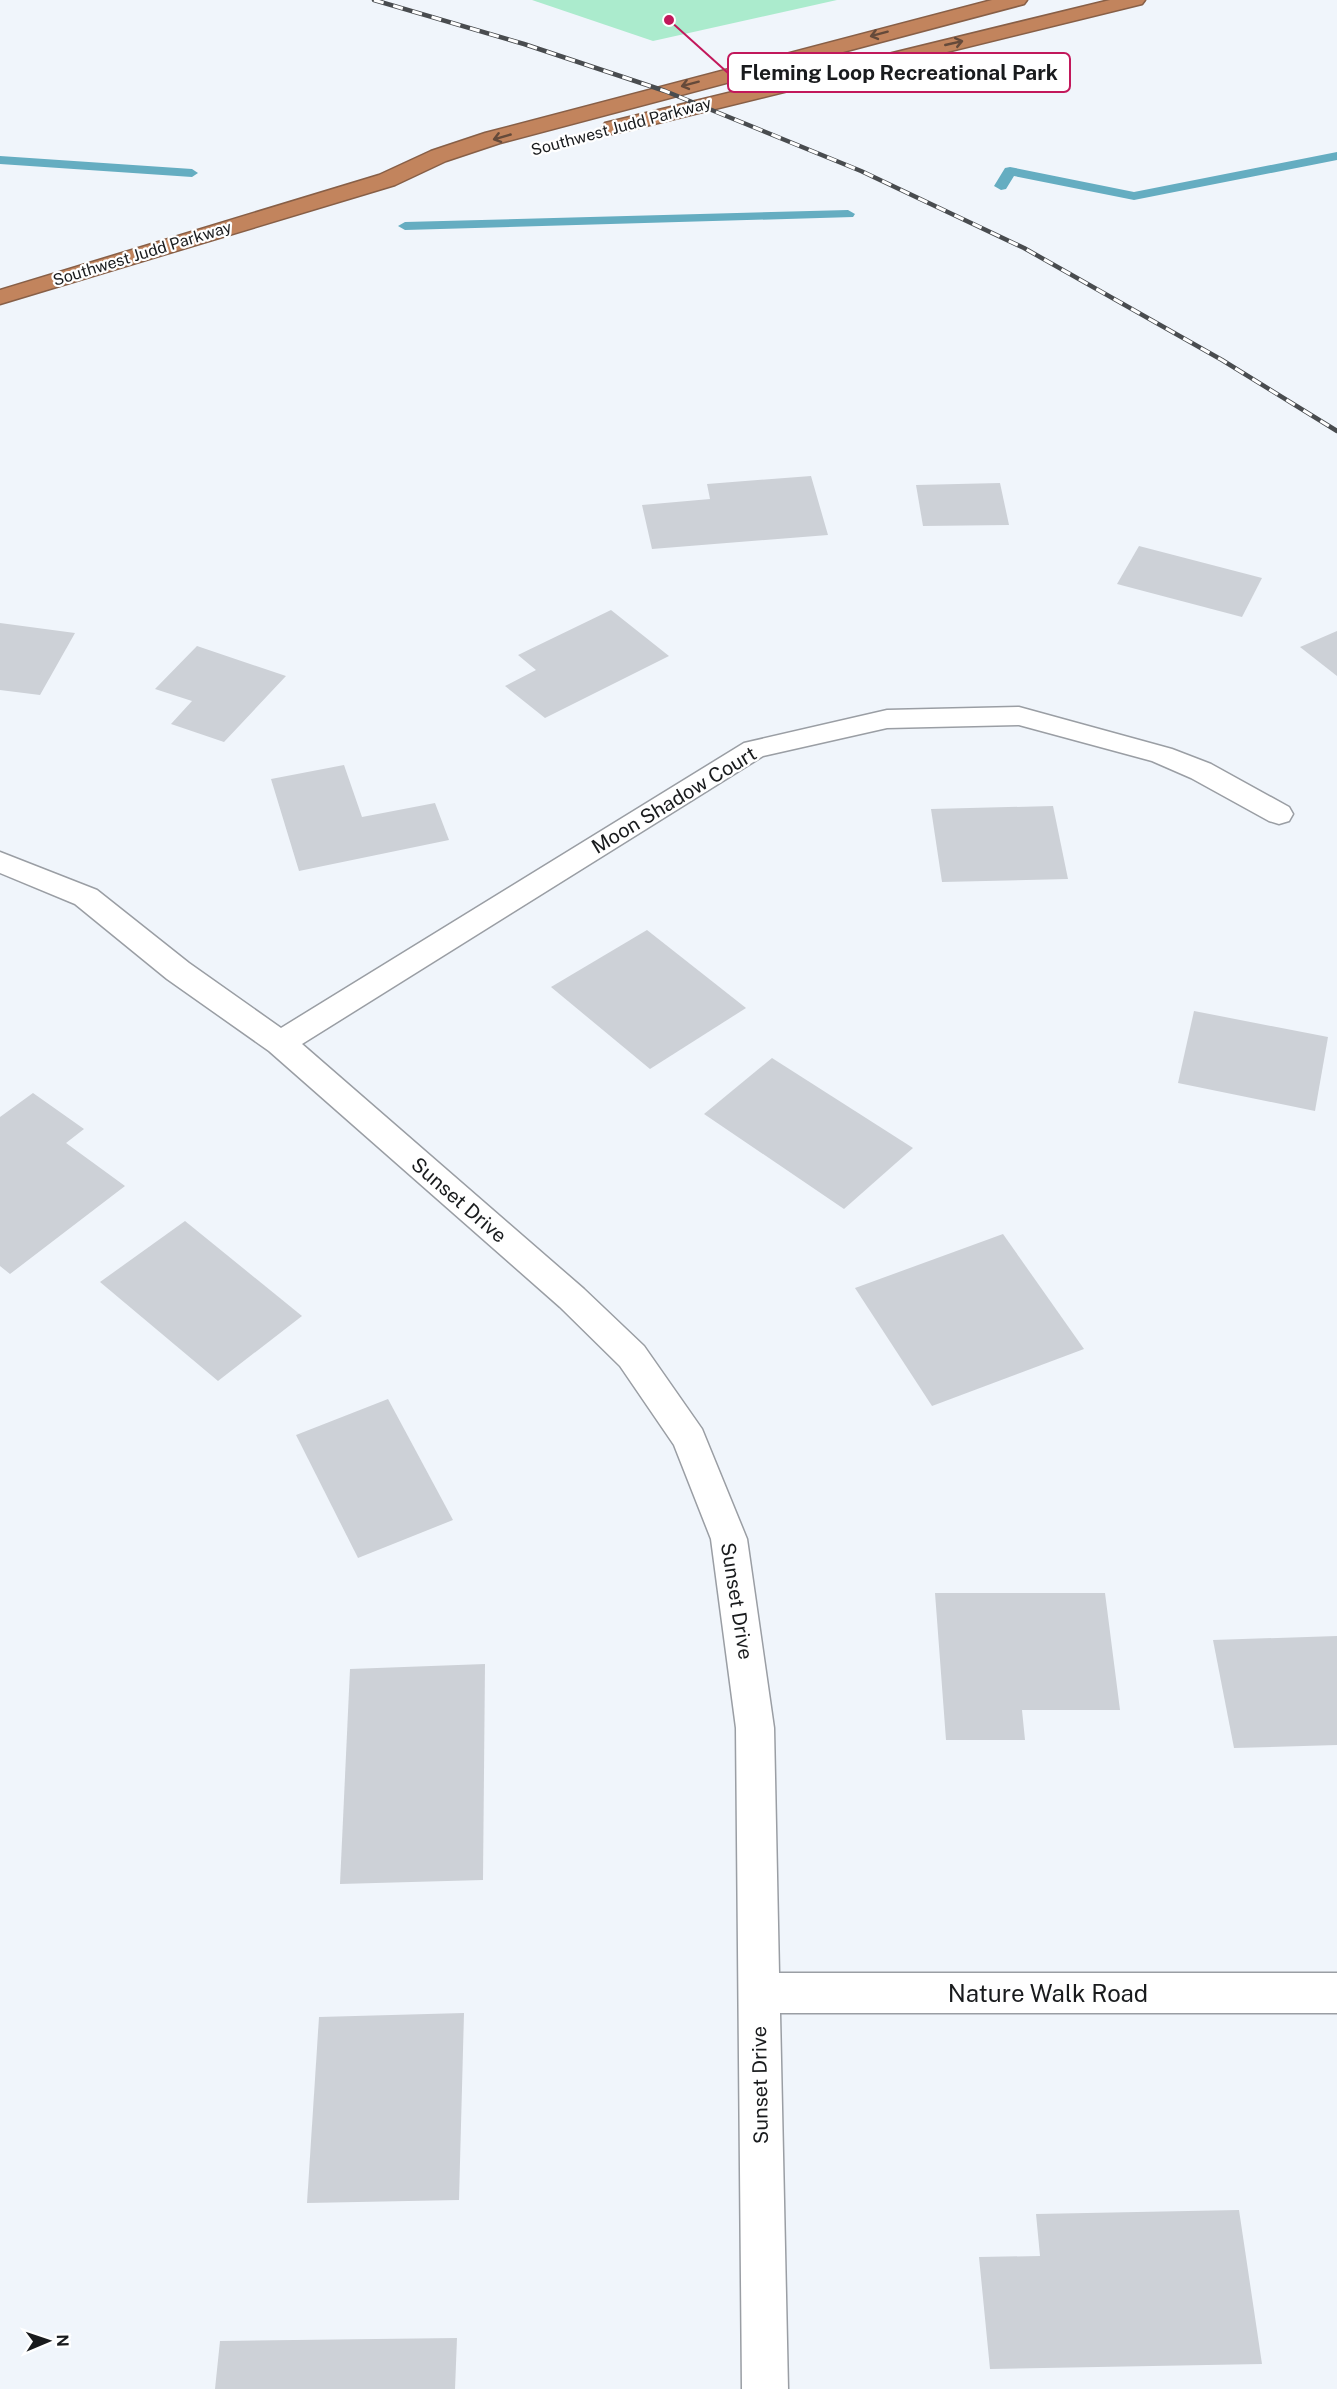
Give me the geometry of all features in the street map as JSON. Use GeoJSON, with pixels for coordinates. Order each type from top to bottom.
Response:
{"type":"FeatureCollection","features":[{"type":"Feature","properties":{"kind":"highway","name":"Southwest Judd Parkway"},"geometry":{"type":"LineString","coordinates":[[0,297],[387,180],[422,161],[516,133],[894,30],[1017,0]]}},
{"type":"Feature","properties":{"kind":"highway","name":"Southwest Judd Parkway"},"geometry":{"type":"LineString","coordinates":[[597,132],[1135,0]]}},
{"type":"Feature","properties":{"kind":"highway","name":"Southwest Judd Parkway"},"geometry":{"type":"LineString","coordinates":[[387,180],[431,177],[475,165]]}},
{"type":"Feature","properties":{"kind":"street","name":"Moon Shadow Court"},"geometry":{"type":"LineString","coordinates":[[280,1043],[754,749],[887,719],[1019,717],[1130,744],[1162,755],[1201,771],[1279,814]]}},
{"type":"Feature","properties":{"kind":"street","name":"Sunset Drive"},"geometry":{"type":"LineString","coordinates":[[0,862],[86,897],[178,970],[280,1043],[572,1298],[632,1356],[689,1439],[729,1539],[755,1728],[765,2389]]}},
{"type":"Feature","properties":{"kind":"street","name":"Nature Walk Road"},"geometry":{"type":"LineString","coordinates":[[759,1993],[1337,1993]]}},
{"type":"Feature","properties":{"kind":"green space"},"geometry":{"type":"Polygon","coordinates":[[[532,0],[837,0],[653,41],[532,0]]]}},
{"type":"Feature","properties":{"kind":"building"},"geometry":{"type":"Polygon","coordinates":[[[811,476],[828,535],[652,549],[642,505],[710,499],[707,484],[811,476]]]}},
{"type":"Feature","properties":{"kind":"building"},"geometry":{"type":"Polygon","coordinates":[[[1000,483],[1009,525],[923,526],[916,485],[1000,483]]]}},
{"type":"Feature","properties":{"kind":"building"},"geometry":{"type":"Polygon","coordinates":[[[1139,546],[1262,578],[1242,617],[1117,584],[1139,546]]]}},
{"type":"Feature","properties":{"kind":"building"},"geometry":{"type":"Polygon","coordinates":[[[611,610],[669,656],[545,718],[505,686],[536,670],[518,655],[611,610]]]}},
{"type":"Feature","properties":{"kind":"building"},"geometry":{"type":"Polygon","coordinates":[[[0,623],[75,633],[40,695],[0,690],[0,623]]]}},
{"type":"Feature","properties":{"kind":"building"},"geometry":{"type":"Polygon","coordinates":[[[1337,631],[1337,676],[1300,647],[1337,631]]]}},
{"type":"Feature","properties":{"kind":"building"},"geometry":{"type":"Polygon","coordinates":[[[197,646],[286,676],[224,742],[171,724],[192,701],[155,689],[197,646]]]}},
{"type":"Feature","properties":{"kind":"building"},"geometry":{"type":"Polygon","coordinates":[[[344,765],[362,817],[435,803],[449,840],[299,871],[271,779],[344,765]]]}},
{"type":"Feature","properties":{"kind":"building"},"geometry":{"type":"Polygon","coordinates":[[[1053,806],[1068,879],[942,882],[931,809],[1053,806]]]}},
{"type":"Feature","properties":{"kind":"building"},"geometry":{"type":"Polygon","coordinates":[[[647,930],[746,1008],[650,1069],[551,987],[647,930]]]}},
{"type":"Feature","properties":{"kind":"building"},"geometry":{"type":"Polygon","coordinates":[[[1194,1011],[1328,1037],[1315,1111],[1178,1083],[1194,1011]]]}},
{"type":"Feature","properties":{"kind":"building"},"geometry":{"type":"Polygon","coordinates":[[[772,1058],[913,1148],[844,1209],[704,1114],[772,1058]]]}},
{"type":"Feature","properties":{"kind":"building"},"geometry":{"type":"Polygon","coordinates":[[[33,1093],[84,1129],[66,1143],[125,1186],[10,1274],[0,1266],[0,1117],[33,1093]]]}},
{"type":"Feature","properties":{"kind":"building"},"geometry":{"type":"Polygon","coordinates":[[[185,1221],[302,1316],[218,1381],[100,1282],[185,1221]]]}},
{"type":"Feature","properties":{"kind":"building"},"geometry":{"type":"Polygon","coordinates":[[[1003,1234],[1084,1349],[932,1406],[855,1288],[1003,1234]]]}},
{"type":"Feature","properties":{"kind":"building"},"geometry":{"type":"Polygon","coordinates":[[[388,1399],[453,1520],[358,1558],[296,1435],[388,1399]]]}},
{"type":"Feature","properties":{"kind":"building"},"geometry":{"type":"Polygon","coordinates":[[[935,1593],[1105,1593],[1120,1710],[1022,1710],[1025,1740],[946,1740],[935,1593]]]}},
{"type":"Feature","properties":{"kind":"building"},"geometry":{"type":"Polygon","coordinates":[[[1337,1636],[1337,1745],[1234,1748],[1213,1640],[1337,1636]]]}},
{"type":"Feature","properties":{"kind":"building"},"geometry":{"type":"Polygon","coordinates":[[[485,1664],[483,1880],[340,1884],[350,1669],[485,1664]]]}},
{"type":"Feature","properties":{"kind":"building"},"geometry":{"type":"Polygon","coordinates":[[[464,2013],[459,2200],[307,2203],[319,2017],[464,2013]]]}},
{"type":"Feature","properties":{"kind":"building"},"geometry":{"type":"Polygon","coordinates":[[[1239,2210],[1262,2364],[990,2369],[979,2257],[1040,2256],[1036,2214],[1239,2210]]]}},
{"type":"Feature","properties":{"kind":"building"},"geometry":{"type":"Polygon","coordinates":[[[457,2338],[455,2389],[215,2389],[220,2341],[457,2338]]]}},
{"type":"Feature","properties":{"kind":"waterway"},"geometry":{"type":"LineString","coordinates":[[1001,186],[1010,171],[1134,196],[1337,156]]}},
{"type":"Feature","properties":{"kind":"waterway"},"geometry":{"type":"LineString","coordinates":[[0,160],[192,173]]}},
{"type":"Feature","properties":{"kind":"waterway"},"geometry":{"type":"LineString","coordinates":[[405,226],[848,214]]}},
{"type":"Feature","properties":{"kind":"railway"},"geometry":{"type":"LineString","coordinates":[[374,0],[524,44],[665,91],[861,171],[1024,248],[1222,360],[1337,431]]}},
{"type":"Feature","properties":{"kind":"place","name":"Fleming Loop Recreational Park"},"geometry":{"type":"Point","coordinates":[669,20]}}]}
